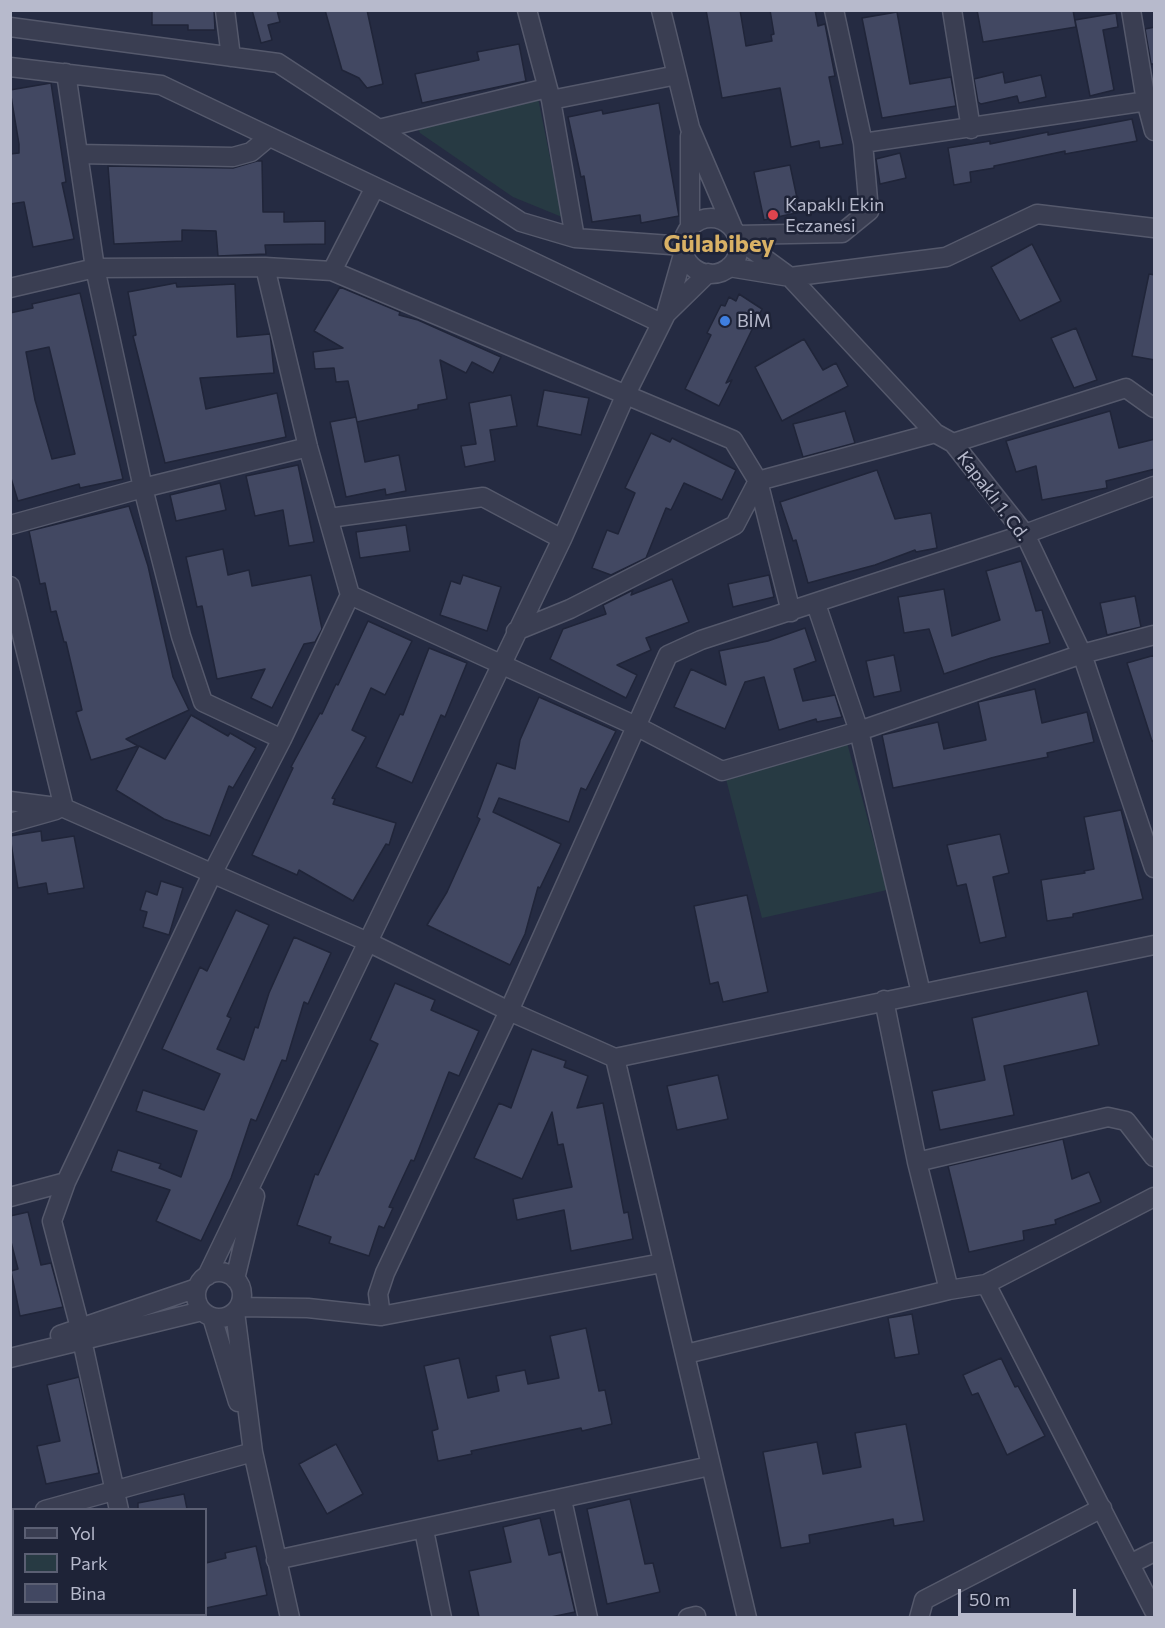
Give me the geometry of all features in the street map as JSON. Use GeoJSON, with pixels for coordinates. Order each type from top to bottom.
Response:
{"type":"FeatureCollection","features":[{"type":"Feature","properties":{"kind":"street"},"geometry":{"type":"LineString","coordinates":[[225,10],[231,57]]}},
{"type":"Feature","properties":{"kind":"street"},"geometry":{"type":"LineString","coordinates":[[527,10],[549,94],[575,238]]}},
{"type":"Feature","properties":{"kind":"street"},"geometry":{"type":"LineString","coordinates":[[661,10],[690,128],[735,233],[736,258],[729,267],[719,272],[708,273],[697,270],[688,262],[684,249]]}},
{"type":"Feature","properties":{"kind":"street"},"geometry":{"type":"LineString","coordinates":[[690,227],[699,220],[711,218],[722,219],[735,233],[842,233],[869,211],[863,143],[834,10]]}},
{"type":"Feature","properties":{"kind":"street"},"geometry":{"type":"LineString","coordinates":[[952,10],[971,129]]}},
{"type":"Feature","properties":{"kind":"street"},"geometry":{"type":"LineString","coordinates":[[1131,10],[1155,131]]}},
{"type":"Feature","properties":{"kind":"street"},"geometry":{"type":"LineString","coordinates":[[10,27],[278,63],[521,222],[575,238],[684,249]]}},
{"type":"Feature","properties":{"kind":"street"},"geometry":{"type":"LineString","coordinates":[[10,67],[161,86],[375,188],[663,319]]}},
{"type":"Feature","properties":{"kind":"street"},"geometry":{"type":"LineString","coordinates":[[66,73],[95,268],[143,488],[181,636],[202,702],[282,739]]}},
{"type":"Feature","properties":{"kind":"street"},"geometry":{"type":"LineString","coordinates":[[379,129],[549,94],[677,75]]}},
{"type":"Feature","properties":{"kind":"street"},"geometry":{"type":"LineString","coordinates":[[863,143],[971,129],[1150,100]]}},
{"type":"Feature","properties":{"kind":"street"},"geometry":{"type":"LineString","coordinates":[[290,1617],[253,1452],[207,1314],[196,1300],[202,1282],[262,1167],[516,631],[562,539],[626,394],[663,319],[690,227],[690,128]]}},
{"type":"Feature","properties":{"kind":"street"},"geometry":{"type":"LineString","coordinates":[[78,154],[233,157],[251,152],[269,137]]}},
{"type":"Feature","properties":{"kind":"street"},"geometry":{"type":"LineString","coordinates":[[332,271],[375,188]]}},
{"type":"Feature","properties":{"kind":"street"},"geometry":{"type":"LineString","coordinates":[[729,267],[790,277],[946,257],[1037,214],[1155,228]]}},
{"type":"Feature","properties":{"kind":"street","name":"Kapaklı 1. Cd."},"geometry":{"type":"LineString","coordinates":[[735,233],[790,277],[935,434],[952,443],[1025,534],[1082,654],[1155,868]]}},
{"type":"Feature","properties":{"kind":"street"},"geometry":{"type":"LineString","coordinates":[[119,1508],[81,1334],[52,1221],[66,1182],[212,874],[282,739],[350,595],[308,447],[265,267]]}},
{"type":"Feature","properties":{"kind":"street"},"geometry":{"type":"LineString","coordinates":[[10,288],[95,268],[265,267],[332,271],[733,440],[758,481],[792,612]]}},
{"type":"Feature","properties":{"kind":"street"},"geometry":{"type":"LineString","coordinates":[[663,319],[708,273]]}},
{"type":"Feature","properties":{"kind":"street"},"geometry":{"type":"LineString","coordinates":[[952,443],[1126,388],[1155,408]]}},
{"type":"Feature","properties":{"kind":"street"},"geometry":{"type":"LineString","coordinates":[[516,631],[570,609],[735,525],[758,481],[935,434]]}},
{"type":"Feature","properties":{"kind":"street"},"geometry":{"type":"LineString","coordinates":[[10,525],[143,488],[308,447]]}},
{"type":"Feature","properties":{"kind":"street"},"geometry":{"type":"LineString","coordinates":[[381,1316],[378,1294],[385,1273],[509,1011],[668,655],[700,640],[792,612],[1025,534],[1155,486]]}},
{"type":"Feature","properties":{"kind":"street"},"geometry":{"type":"LineString","coordinates":[[329,518],[483,497],[562,539]]}},
{"type":"Feature","properties":{"kind":"street"},"geometry":{"type":"LineString","coordinates":[[10,586],[64,808]]}},
{"type":"Feature","properties":{"kind":"street"},"geometry":{"type":"LineString","coordinates":[[350,595],[636,726],[722,771],[859,731],[1082,654],[1155,635]]}},
{"type":"Feature","properties":{"kind":"street"},"geometry":{"type":"LineString","coordinates":[[816,604],[859,731],[921,993]]}},
{"type":"Feature","properties":{"kind":"street"},"geometry":{"type":"LineString","coordinates":[[10,801],[64,808],[368,942],[509,1011],[615,1058],[1155,945]]}},
{"type":"Feature","properties":{"kind":"street"},"geometry":{"type":"LineString","coordinates":[[10,823],[64,808]]}},
{"type":"Feature","properties":{"kind":"street"},"geometry":{"type":"LineString","coordinates":[[884,1000],[917,1162],[949,1290]]}},
{"type":"Feature","properties":{"kind":"street"},"geometry":{"type":"LineString","coordinates":[[615,1058],[747,1617]]}},
{"type":"Feature","properties":{"kind":"street"},"geometry":{"type":"LineString","coordinates":[[917,1162],[1108,1117],[1126,1121],[1155,1157]]}},
{"type":"Feature","properties":{"kind":"street"},"geometry":{"type":"LineString","coordinates":[[253,1452],[238,1296],[262,1167]]}},
{"type":"Feature","properties":{"kind":"street"},"geometry":{"type":"LineString","coordinates":[[10,1197],[66,1182]]}},
{"type":"Feature","properties":{"kind":"street"},"geometry":{"type":"LineString","coordinates":[[686,1354],[949,1290],[986,1284],[1155,1197]]}},
{"type":"Feature","properties":{"kind":"street"},"geometry":{"type":"LineString","coordinates":[[10,1358],[81,1334],[222,1273],[238,1296],[308,1308],[381,1316],[662,1263]]}},
{"type":"Feature","properties":{"kind":"street"},"geometry":{"type":"LineString","coordinates":[[986,1284],[1155,1611]]}},
{"type":"Feature","properties":{"kind":"street"},"geometry":{"type":"LineString","coordinates":[[10,1350],[81,1334],[207,1314],[225,1318],[238,1296]]}},
{"type":"Feature","properties":{"kind":"street"},"geometry":{"type":"LineString","coordinates":[[48,1508],[253,1452]]}},
{"type":"Feature","properties":{"kind":"street"},"geometry":{"type":"LineString","coordinates":[[276,1560],[424,1530],[710,1466]]}},
{"type":"Feature","properties":{"kind":"street"},"geometry":{"type":"LineString","coordinates":[[562,1500],[588,1617]]}},
{"type":"Feature","properties":{"kind":"street"},"geometry":{"type":"LineString","coordinates":[[919,1617],[924,1600],[1102,1508]]}},
{"type":"Feature","properties":{"kind":"street"},"geometry":{"type":"LineString","coordinates":[[424,1530],[442,1617]]}},
{"type":"Feature","properties":{"kind":"street"},"geometry":{"type":"LineString","coordinates":[[1130,1564],[1155,1552]]}},
{"type":"Feature","properties":{"kind":"green space"},"geometry":{"type":"Polygon","coordinates":[[[538,98],[562,217],[513,197],[420,133],[417,126],[538,98]]]}},
{"type":"Feature","properties":{"kind":"green space"},"geometry":{"type":"Polygon","coordinates":[[[846,739],[887,890],[762,918],[726,779],[846,739]]]}},
{"type":"Feature","properties":{"kind":"building"},"geometry":{"type":"Polygon","coordinates":[[[152,10],[214,10],[215,30],[188,30],[188,25],[152,25],[152,10]]]}},
{"type":"Feature","properties":{"kind":"building"},"geometry":{"type":"Polygon","coordinates":[[[252,10],[277,10],[280,22],[268,25],[272,40],[261,43],[252,10]]]}},
{"type":"Feature","properties":{"kind":"building"},"geometry":{"type":"Polygon","coordinates":[[[325,10],[367,10],[383,84],[367,88],[359,78],[342,70],[325,10]]]}},
{"type":"Feature","properties":{"kind":"building"},"geometry":{"type":"Polygon","coordinates":[[[706,10],[740,10],[746,46],[772,41],[771,35],[774,34],[770,10],[815,10],[818,26],[825,24],[835,76],[829,77],[843,144],[820,148],[819,141],[791,147],[780,88],[722,98],[706,10]]]}},
{"type":"Feature","properties":{"kind":"building"},"geometry":{"type":"Polygon","coordinates":[[[977,10],[1073,10],[1076,27],[983,42],[977,10]]]}},
{"type":"Feature","properties":{"kind":"building"},"geometry":{"type":"Polygon","coordinates":[[[897,12],[910,84],[951,77],[956,106],[882,118],[862,18],[897,12]]]}},
{"type":"Feature","properties":{"kind":"building"},"geometry":{"type":"Polygon","coordinates":[[[1116,13],[1118,27],[1103,30],[1114,90],[1090,96],[1075,20],[1116,13]]]}},
{"type":"Feature","properties":{"kind":"building"},"geometry":{"type":"Polygon","coordinates":[[[1155,27],[1155,64],[1151,64],[1145,29],[1155,27]]]}},
{"type":"Feature","properties":{"kind":"building"},"geometry":{"type":"Polygon","coordinates":[[[519,44],[526,81],[422,103],[415,74],[479,60],[477,52],[519,44]]]}},
{"type":"Feature","properties":{"kind":"building"},"geometry":{"type":"Polygon","coordinates":[[[1003,72],[1005,83],[1041,75],[1046,97],[1019,103],[1017,96],[981,104],[978,102],[974,79],[1003,72]]]}},
{"type":"Feature","properties":{"kind":"building"},"geometry":{"type":"Polygon","coordinates":[[[51,83],[66,182],[62,183],[74,239],[33,247],[24,202],[10,204],[10,154],[19,153],[19,144],[10,90],[51,83]]]}},
{"type":"Feature","properties":{"kind":"building"},"geometry":{"type":"Polygon","coordinates":[[[659,103],[679,216],[641,223],[640,215],[592,222],[584,176],[581,177],[568,117],[602,110],[603,114],[659,103]]]}},
{"type":"Feature","properties":{"kind":"building"},"geometry":{"type":"Polygon","coordinates":[[[1132,119],[1137,141],[1065,154],[1065,151],[994,166],[994,168],[970,172],[971,182],[954,185],[948,148],[990,141],[990,144],[1048,132],[1048,135],[1132,119]]]}},
{"type":"Feature","properties":{"kind":"building"},"geometry":{"type":"Polygon","coordinates":[[[900,153],[906,178],[880,184],[876,159],[900,153]]]}},
{"type":"Feature","properties":{"kind":"building"},"geometry":{"type":"Polygon","coordinates":[[[262,161],[263,212],[284,212],[284,222],[325,221],[325,244],[265,245],[266,254],[218,256],[216,231],[182,230],[182,241],[114,244],[108,166],[233,168],[262,161]]]}},
{"type":"Feature","properties":{"kind":"building"},"geometry":{"type":"Polygon","coordinates":[[[790,165],[800,212],[764,220],[754,172],[790,165]]]}},
{"type":"Feature","properties":{"kind":"building"},"geometry":{"type":"Polygon","coordinates":[[[1032,244],[1061,301],[1020,321],[991,267],[1032,244]]]}},
{"type":"Feature","properties":{"kind":"building"},"geometry":{"type":"Polygon","coordinates":[[[1149,274],[1155,275],[1155,360],[1132,356],[1149,274]]]}},
{"type":"Feature","properties":{"kind":"building"},"geometry":{"type":"Polygon","coordinates":[[[176,283],[177,287],[235,284],[237,337],[270,334],[274,373],[200,378],[206,409],[277,393],[286,437],[165,463],[133,336],[136,335],[128,292],[176,283]]]}},
{"type":"Feature","properties":{"kind":"building"},"geometry":{"type":"Polygon","coordinates":[[[340,287],[400,312],[399,315],[418,320],[501,357],[493,373],[472,362],[466,373],[440,360],[447,399],[418,405],[418,409],[357,422],[348,381],[336,382],[334,368],[315,369],[313,352],[343,348],[314,331],[340,287]]]}},
{"type":"Feature","properties":{"kind":"building"},"geometry":{"type":"Polygon","coordinates":[[[80,293],[123,479],[80,488],[79,484],[18,501],[10,475],[10,313],[33,308],[32,304],[80,293]],[[49,347],[26,352],[35,400],[52,459],[75,454],[49,347]]]}},
{"type":"Feature","properties":{"kind":"building"},"geometry":{"type":"Polygon","coordinates":[[[739,294],[762,309],[726,383],[732,380],[719,406],[685,389],[711,335],[707,333],[721,305],[725,306],[729,297],[736,301],[739,294]]]}},
{"type":"Feature","properties":{"kind":"building"},"geometry":{"type":"Polygon","coordinates":[[[1076,328],[1097,380],[1074,388],[1051,338],[1076,328]]]}},
{"type":"Feature","properties":{"kind":"building"},"geometry":{"type":"Polygon","coordinates":[[[804,339],[823,370],[836,363],[848,386],[782,421],[755,367],[804,339]]]}},
{"type":"Feature","properties":{"kind":"building"},"geometry":{"type":"Polygon","coordinates":[[[544,390],[589,398],[581,435],[537,426],[544,390]]]}},
{"type":"Feature","properties":{"kind":"building"},"geometry":{"type":"Polygon","coordinates":[[[511,395],[517,426],[490,430],[495,461],[465,467],[461,446],[476,444],[469,403],[511,395]]]}},
{"type":"Feature","properties":{"kind":"building"},"geometry":{"type":"Polygon","coordinates":[[[845,411],[855,443],[803,457],[793,424],[845,411]]]}},
{"type":"Feature","properties":{"kind":"building"},"geometry":{"type":"Polygon","coordinates":[[[1110,411],[1119,448],[1155,439],[1155,469],[1106,481],[1107,488],[1042,500],[1036,466],[1016,472],[1006,441],[1110,411]]]}},
{"type":"Feature","properties":{"kind":"building"},"geometry":{"type":"Polygon","coordinates":[[[356,417],[365,462],[399,455],[406,491],[386,495],[385,489],[346,497],[330,422],[356,417]]]}},
{"type":"Feature","properties":{"kind":"building"},"geometry":{"type":"Polygon","coordinates":[[[651,433],[670,442],[672,438],[736,470],[722,500],[684,483],[671,510],[666,508],[646,558],[611,575],[592,568],[607,530],[618,534],[635,493],[625,488],[651,433]]]}},
{"type":"Feature","properties":{"kind":"building"},"geometry":{"type":"Polygon","coordinates":[[[298,465],[314,542],[289,546],[283,510],[255,516],[246,476],[298,465]]]}},
{"type":"Feature","properties":{"kind":"building"},"geometry":{"type":"Polygon","coordinates":[[[877,470],[895,519],[931,513],[937,548],[916,552],[915,550],[875,565],[808,583],[796,540],[793,541],[780,502],[877,470]]]}},
{"type":"Feature","properties":{"kind":"building"},"geometry":{"type":"Polygon","coordinates":[[[220,483],[226,510],[176,521],[170,495],[220,483]]]}},
{"type":"Feature","properties":{"kind":"building"},"geometry":{"type":"Polygon","coordinates":[[[129,506],[148,566],[173,677],[189,710],[126,739],[138,746],[91,760],[76,712],[82,710],[66,642],[64,642],[56,611],[51,612],[45,583],[40,584],[29,531],[129,506]]]}},
{"type":"Feature","properties":{"kind":"building"},"geometry":{"type":"Polygon","coordinates":[[[406,525],[410,551],[360,558],[356,532],[406,525]]]}},
{"type":"Feature","properties":{"kind":"building"},"geometry":{"type":"Polygon","coordinates":[[[223,549],[228,575],[249,570],[252,586],[311,575],[322,629],[315,642],[304,644],[272,708],[251,698],[265,669],[217,679],[202,606],[197,607],[186,557],[223,549]]]}},
{"type":"Feature","properties":{"kind":"building"},"geometry":{"type":"Polygon","coordinates":[[[1021,561],[1036,611],[1042,610],[1050,643],[991,658],[944,674],[929,629],[904,633],[898,597],[944,589],[952,636],[1000,620],[986,571],[1021,561]]]}},
{"type":"Feature","properties":{"kind":"building"},"geometry":{"type":"Polygon","coordinates":[[[463,575],[501,587],[487,631],[440,615],[451,581],[460,584],[463,575]]]}},
{"type":"Feature","properties":{"kind":"building"},"geometry":{"type":"Polygon","coordinates":[[[769,575],[774,597],[733,607],[728,584],[769,575]]]}},
{"type":"Feature","properties":{"kind":"building"},"geometry":{"type":"Polygon","coordinates":[[[672,579],[689,622],[646,638],[651,650],[617,665],[637,675],[626,698],[550,659],[563,629],[606,614],[603,605],[633,590],[631,595],[672,579]]]}},
{"type":"Feature","properties":{"kind":"building"},"geometry":{"type":"Polygon","coordinates":[[[1135,596],[1141,627],[1107,635],[1100,603],[1135,596]]]}},
{"type":"Feature","properties":{"kind":"building"},"geometry":{"type":"Polygon","coordinates":[[[368,621],[412,641],[385,695],[371,688],[352,730],[366,737],[332,798],[335,799],[333,804],[396,823],[389,845],[386,844],[353,901],[299,870],[297,875],[252,855],[293,768],[291,767],[320,713],[322,714],[336,684],[338,685],[368,621]]]}},
{"type":"Feature","properties":{"kind":"building"},"geometry":{"type":"Polygon","coordinates":[[[805,628],[816,661],[794,669],[803,701],[835,695],[842,717],[817,722],[816,719],[779,730],[764,677],[745,682],[725,729],[674,707],[691,669],[726,685],[719,651],[768,641],[805,628]]]}},
{"type":"Feature","properties":{"kind":"building"},"geometry":{"type":"Polygon","coordinates":[[[429,648],[467,663],[445,717],[441,715],[412,783],[376,767],[400,714],[403,715],[429,648]]]}},
{"type":"Feature","properties":{"kind":"building"},"geometry":{"type":"Polygon","coordinates":[[[894,655],[901,691],[874,697],[866,661],[894,655]]]}},
{"type":"Feature","properties":{"kind":"building"},"geometry":{"type":"Polygon","coordinates":[[[1155,655],[1155,741],[1152,741],[1127,663],[1155,655]]]}},
{"type":"Feature","properties":{"kind":"building"},"geometry":{"type":"Polygon","coordinates":[[[1035,689],[1042,723],[1087,712],[1094,742],[1047,753],[1048,757],[893,788],[882,735],[938,722],[944,749],[986,740],[978,702],[1035,689]]]}},
{"type":"Feature","properties":{"kind":"building"},"geometry":{"type":"Polygon","coordinates":[[[539,697],[616,731],[586,790],[581,788],[569,822],[499,798],[493,812],[561,844],[540,888],[538,887],[525,934],[510,965],[427,925],[447,892],[480,819],[477,817],[497,763],[515,769],[520,740],[539,697]]]}},
{"type":"Feature","properties":{"kind":"building"},"geometry":{"type":"Polygon","coordinates":[[[191,715],[228,736],[230,733],[256,748],[233,788],[229,786],[210,836],[164,819],[116,790],[139,746],[165,759],[191,715]]]}},
{"type":"Feature","properties":{"kind":"building"},"geometry":{"type":"Polygon","coordinates":[[[1121,810],[1143,899],[1073,914],[1073,917],[1047,921],[1041,880],[1085,873],[1084,871],[1094,869],[1084,817],[1121,810]]]}},
{"type":"Feature","properties":{"kind":"building"},"geometry":{"type":"Polygon","coordinates":[[[41,831],[42,841],[74,836],[84,888],[48,894],[46,883],[18,888],[10,836],[41,831]]]}},
{"type":"Feature","properties":{"kind":"building"},"geometry":{"type":"Polygon","coordinates":[[[1000,834],[1009,873],[993,877],[1006,937],[980,943],[966,884],[957,886],[947,845],[1000,834]]]}},
{"type":"Feature","properties":{"kind":"building"},"geometry":{"type":"Polygon","coordinates":[[[161,881],[183,888],[169,935],[143,927],[147,912],[140,910],[146,891],[157,895],[161,881]]]}},
{"type":"Feature","properties":{"kind":"building"},"geometry":{"type":"Polygon","coordinates":[[[747,895],[768,992],[723,1002],[718,982],[710,984],[694,906],[747,895]]]}},
{"type":"Feature","properties":{"kind":"building"},"geometry":{"type":"Polygon","coordinates":[[[236,910],[269,925],[227,1016],[231,1018],[217,1049],[244,1060],[255,1027],[258,1028],[269,993],[294,937],[331,953],[308,1004],[304,1002],[286,1061],[282,1060],[256,1121],[251,1119],[231,1178],[201,1241],[156,1221],[170,1190],[111,1171],[118,1150],[161,1164],[159,1168],[181,1177],[197,1131],[136,1111],[143,1090],[204,1110],[220,1074],[162,1049],[200,967],[207,971],[236,910]]]}},
{"type":"Feature","properties":{"kind":"building"},"geometry":{"type":"Polygon","coordinates":[[[395,983],[435,1000],[431,1010],[479,1031],[459,1076],[449,1072],[414,1161],[411,1160],[389,1207],[393,1208],[384,1228],[379,1226],[369,1256],[329,1243],[331,1237],[297,1225],[315,1174],[318,1175],[378,1044],[370,1040],[395,983]]]}},
{"type":"Feature","properties":{"kind":"building"},"geometry":{"type":"Polygon","coordinates":[[[1087,991],[1099,1045],[1004,1066],[1014,1115],[940,1130],[932,1091],[985,1080],[972,1018],[1087,991]]]}},
{"type":"Feature","properties":{"kind":"building"},"geometry":{"type":"Polygon","coordinates":[[[532,1049],[566,1061],[564,1067],[588,1076],[577,1108],[603,1103],[624,1213],[628,1212],[633,1239],[571,1251],[564,1210],[517,1220],[513,1199],[572,1187],[563,1144],[558,1145],[552,1112],[522,1179],[474,1158],[499,1103],[511,1108],[532,1049]]]}},
{"type":"Feature","properties":{"kind":"building"},"geometry":{"type":"Polygon","coordinates":[[[718,1075],[728,1119],[677,1130],[667,1086],[718,1075]]]}},
{"type":"Feature","properties":{"kind":"building"},"geometry":{"type":"Polygon","coordinates":[[[1063,1139],[1072,1179],[1089,1172],[1101,1202],[1055,1220],[1056,1224],[1023,1231],[1024,1240],[969,1252],[948,1166],[1063,1139]]]}},
{"type":"Feature","properties":{"kind":"building"},"geometry":{"type":"Polygon","coordinates":[[[28,1212],[41,1265],[51,1263],[63,1307],[20,1316],[11,1271],[18,1269],[10,1238],[10,1216],[28,1212]]]}},
{"type":"Feature","properties":{"kind":"building"},"geometry":{"type":"Polygon","coordinates":[[[912,1314],[919,1354],[895,1358],[888,1318],[912,1314]]]}},
{"type":"Feature","properties":{"kind":"building"},"geometry":{"type":"Polygon","coordinates":[[[586,1328],[599,1391],[605,1390],[612,1424],[582,1431],[581,1428],[471,1451],[472,1454],[438,1461],[432,1431],[438,1429],[424,1366],[459,1358],[468,1398],[499,1391],[496,1376],[525,1370],[528,1384],[559,1378],[550,1336],[586,1328]]]}},
{"type":"Feature","properties":{"kind":"building"},"geometry":{"type":"Polygon","coordinates":[[[1001,1358],[1015,1387],[1018,1386],[1045,1436],[1007,1455],[978,1393],[972,1395],[963,1375],[1001,1358]]]}},
{"type":"Feature","properties":{"kind":"building"},"geometry":{"type":"Polygon","coordinates":[[[79,1377],[99,1473],[46,1484],[37,1446],[60,1441],[47,1385],[79,1377]]]}},
{"type":"Feature","properties":{"kind":"building"},"geometry":{"type":"Polygon","coordinates":[[[906,1424],[924,1521],[894,1526],[893,1519],[809,1535],[810,1543],[781,1548],[763,1452],[817,1442],[823,1474],[861,1467],[855,1433],[906,1424]]]}},
{"type":"Feature","properties":{"kind":"building"},"geometry":{"type":"Polygon","coordinates":[[[336,1444],[363,1494],[327,1514],[299,1464],[336,1444]]]}},
{"type":"Feature","properties":{"kind":"building"},"geometry":{"type":"Polygon","coordinates":[[[184,1494],[187,1508],[138,1508],[138,1503],[184,1494]]]}},
{"type":"Feature","properties":{"kind":"building"},"geometry":{"type":"Polygon","coordinates":[[[630,1499],[645,1564],[653,1563],[660,1592],[607,1604],[587,1509],[630,1499]]]}},
{"type":"Feature","properties":{"kind":"building"},"geometry":{"type":"Polygon","coordinates":[[[540,1518],[549,1555],[561,1552],[575,1612],[551,1617],[479,1617],[469,1571],[511,1562],[503,1527],[540,1518]]]}},
{"type":"Feature","properties":{"kind":"building"},"geometry":{"type":"Polygon","coordinates":[[[256,1546],[267,1595],[207,1608],[207,1563],[226,1558],[225,1553],[256,1546]]]}},
{"type":"Feature","properties":{"kind":"place","name":"Kapaklı Ekin Eczanesi"},"geometry":{"type":"Point","coordinates":[773,215]}},
{"type":"Feature","properties":{"kind":"place","name":"BİM"},"geometry":{"type":"Point","coordinates":[725,321]}},
{"type":"Feature","properties":{"kind":"district","name":"Gülabibey"},"geometry":{"type":"Point","coordinates":[719,244]}}]}
